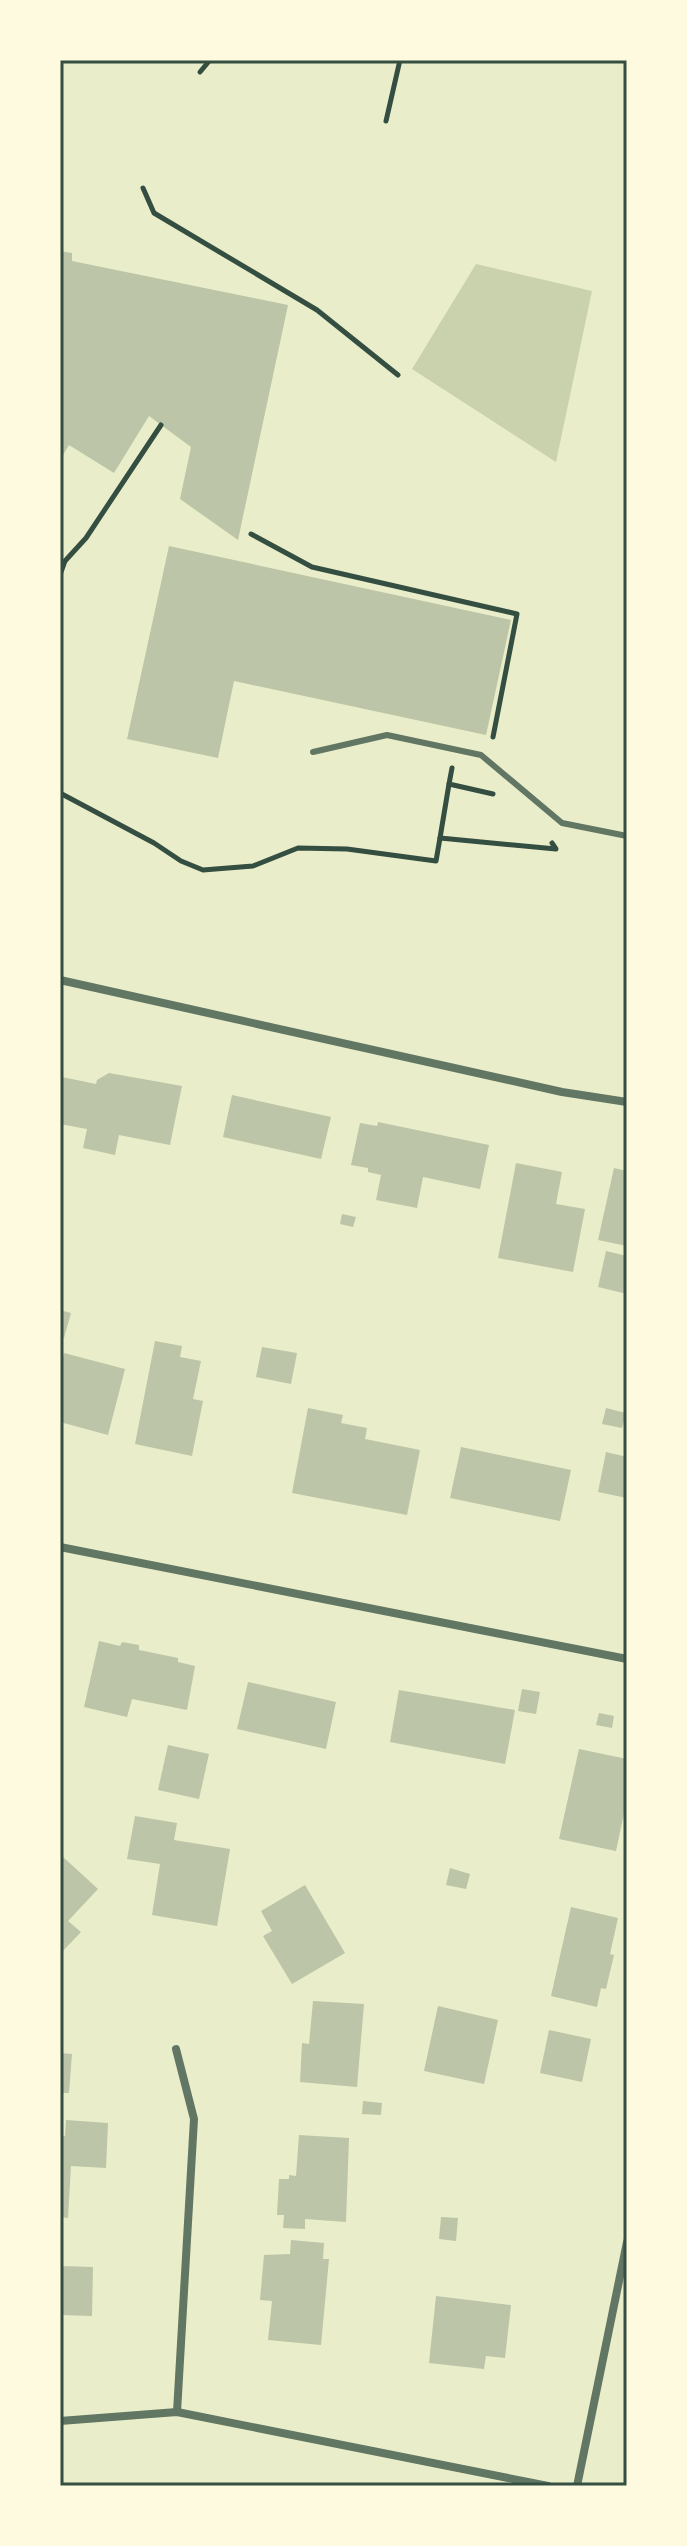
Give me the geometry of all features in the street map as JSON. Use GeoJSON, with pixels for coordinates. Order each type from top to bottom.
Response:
{"type":"FeatureCollection","features":[{"type":"Feature","properties":{"kind":"street"},"geometry":{"type":"LineString","coordinates":[[60,980],[562,1092],[627,1102]]}},
{"type":"Feature","properties":{"kind":"street"},"geometry":{"type":"LineString","coordinates":[[60,1547],[627,1659]]}},
{"type":"Feature","properties":{"kind":"street"},"geometry":{"type":"LineString","coordinates":[[176,2049],[194,2119],[177,2412]]}},
{"type":"Feature","properties":{"kind":"street"},"geometry":{"type":"LineString","coordinates":[[577,2486],[627,2242]]}},
{"type":"Feature","properties":{"kind":"street"},"geometry":{"type":"LineString","coordinates":[[60,2421],[177,2412],[548,2486]]}},
{"type":"Feature","properties":{"kind":"lane"},"geometry":{"type":"LineString","coordinates":[[313,752],[387,735],[481,755],[562,823],[627,836]]}},
{"type":"Feature","properties":{"kind":"path"},"geometry":{"type":"LineString","coordinates":[[200,72],[210,60]]}},
{"type":"Feature","properties":{"kind":"path"},"geometry":{"type":"LineString","coordinates":[[386,121],[400,60]]}},
{"type":"Feature","properties":{"kind":"path"},"geometry":{"type":"LineString","coordinates":[[143,188],[154,213],[317,310],[398,375]]}},
{"type":"Feature","properties":{"kind":"path"},"geometry":{"type":"LineString","coordinates":[[60,575],[65,561],[86,538],[161,425]]}},
{"type":"Feature","properties":{"kind":"path"},"geometry":{"type":"LineString","coordinates":[[60,793],[154,843],[181,861],[203,870],[253,866],[298,848],[347,849],[436,861],[459,735],[492,741],[517,614],[312,567],[251,534]]}},
{"type":"Feature","properties":{"kind":"path"},"geometry":{"type":"LineString","coordinates":[[449,784],[495,794]]}},
{"type":"Feature","properties":{"kind":"path"},"geometry":{"type":"LineString","coordinates":[[440,838],[556,849],[551,840]]}},
{"type":"Feature","properties":{"kind":"green space"},"geometry":{"type":"Polygon","coordinates":[[[476,264],[592,291],[556,462],[412,369],[476,264]]]}},
{"type":"Feature","properties":{"kind":"building"},"geometry":{"type":"Polygon","coordinates":[[[60,251],[72,253],[72,261],[288,305],[238,540],[180,499],[191,447],[149,416],[114,473],[69,445],[60,460],[60,251]]]}},
{"type":"Feature","properties":{"kind":"building"},"geometry":{"type":"Polygon","coordinates":[[[169,546],[511,620],[486,735],[234,681],[218,758],[127,739],[169,546]]]}},
{"type":"Feature","properties":{"kind":"building"},"geometry":{"type":"Polygon","coordinates":[[[109,1073],[182,1086],[170,1145],[119,1135],[115,1155],[83,1148],[87,1129],[60,1124],[62,1077],[96,1084],[97,1080],[109,1073]]]}},
{"type":"Feature","properties":{"kind":"building"},"geometry":{"type":"Polygon","coordinates":[[[232,1095],[331,1117],[321,1159],[223,1137],[232,1095]]]}},
{"type":"Feature","properties":{"kind":"building"},"geometry":{"type":"Polygon","coordinates":[[[378,1122],[489,1145],[480,1189],[423,1177],[417,1208],[376,1200],[381,1175],[368,1172],[368,1168],[351,1165],[360,1123],[377,1126],[378,1122]]]}},
{"type":"Feature","properties":{"kind":"building"},"geometry":{"type":"Polygon","coordinates":[[[516,1163],[562,1172],[556,1204],[585,1209],[573,1272],[498,1258],[516,1163]]]}},
{"type":"Feature","properties":{"kind":"building"},"geometry":{"type":"Polygon","coordinates":[[[614,1168],[627,1171],[627,1246],[598,1240],[614,1168]]]}},
{"type":"Feature","properties":{"kind":"building"},"geometry":{"type":"Polygon","coordinates":[[[342,1214],[356,1217],[353,1227],[340,1224],[342,1214]]]}},
{"type":"Feature","properties":{"kind":"building"},"geometry":{"type":"Polygon","coordinates":[[[606,1251],[627,1256],[627,1294],[598,1287],[606,1251]]]}},
{"type":"Feature","properties":{"kind":"building"},"geometry":{"type":"Polygon","coordinates":[[[60,1310],[71,1313],[64,1338],[60,1337],[60,1310]]]}},
{"type":"Feature","properties":{"kind":"building"},"geometry":{"type":"Polygon","coordinates":[[[155,1341],[182,1346],[180,1357],[201,1361],[193,1399],[203,1401],[192,1456],[135,1444],[155,1341]]]}},
{"type":"Feature","properties":{"kind":"building"},"geometry":{"type":"Polygon","coordinates":[[[262,1347],[297,1353],[291,1384],[256,1377],[262,1347]]]}},
{"type":"Feature","properties":{"kind":"building"},"geometry":{"type":"Polygon","coordinates":[[[64,1353],[125,1369],[108,1435],[60,1422],[60,1369],[64,1353]]]}},
{"type":"Feature","properties":{"kind":"building"},"geometry":{"type":"Polygon","coordinates":[[[308,1408],[343,1415],[341,1423],[367,1428],[365,1439],[420,1450],[407,1515],[292,1493],[308,1408]]]}},
{"type":"Feature","properties":{"kind":"building"},"geometry":{"type":"Polygon","coordinates":[[[606,1408],[626,1413],[622,1428],[602,1424],[606,1408]]]}},
{"type":"Feature","properties":{"kind":"building"},"geometry":{"type":"Polygon","coordinates":[[[461,1447],[571,1470],[560,1521],[450,1498],[461,1447]]]}},
{"type":"Feature","properties":{"kind":"building"},"geometry":{"type":"Polygon","coordinates":[[[606,1452],[627,1457],[627,1498],[598,1492],[606,1452]]]}},
{"type":"Feature","properties":{"kind":"building"},"geometry":{"type":"Polygon","coordinates":[[[99,1641],[120,1646],[122,1642],[139,1645],[139,1650],[178,1658],[178,1662],[195,1666],[187,1710],[132,1699],[127,1717],[84,1707],[99,1641]]]}},
{"type":"Feature","properties":{"kind":"building"},"geometry":{"type":"Polygon","coordinates":[[[248,1682],[336,1702],[326,1749],[237,1729],[248,1682]]]}},
{"type":"Feature","properties":{"kind":"building"},"geometry":{"type":"Polygon","coordinates":[[[522,1689],[540,1692],[536,1714],[518,1711],[522,1689]]]}},
{"type":"Feature","properties":{"kind":"building"},"geometry":{"type":"Polygon","coordinates":[[[399,1690],[515,1710],[505,1764],[390,1742],[399,1690]]]}},
{"type":"Feature","properties":{"kind":"building"},"geometry":{"type":"Polygon","coordinates":[[[599,1713],[614,1716],[612,1728],[596,1725],[599,1713]]]}},
{"type":"Feature","properties":{"kind":"building"},"geometry":{"type":"Polygon","coordinates":[[[168,1745],[209,1754],[199,1799],[158,1790],[168,1745]]]}},
{"type":"Feature","properties":{"kind":"building"},"geometry":{"type":"Polygon","coordinates":[[[579,1749],[627,1759],[627,1799],[616,1851],[559,1839],[579,1749]]]}},
{"type":"Feature","properties":{"kind":"building"},"geometry":{"type":"Polygon","coordinates":[[[135,1816],[177,1823],[174,1840],[230,1849],[217,1926],[152,1915],[160,1864],[127,1859],[135,1816]]]}},
{"type":"Feature","properties":{"kind":"building"},"geometry":{"type":"Polygon","coordinates":[[[63,1857],[98,1889],[68,1921],[81,1932],[60,1954],[60,1859],[63,1857]]]}},
{"type":"Feature","properties":{"kind":"building"},"geometry":{"type":"Polygon","coordinates":[[[450,1868],[470,1874],[466,1889],[446,1885],[450,1868]]]}},
{"type":"Feature","properties":{"kind":"building"},"geometry":{"type":"Polygon","coordinates":[[[305,1885],[345,1953],[292,1984],[263,1936],[272,1931],[261,1911],[305,1885]]]}},
{"type":"Feature","properties":{"kind":"building"},"geometry":{"type":"Polygon","coordinates":[[[571,1907],[618,1918],[606,1989],[601,1988],[597,2007],[551,1996],[571,1907]]]}},
{"type":"Feature","properties":{"kind":"building"},"geometry":{"type":"Polygon","coordinates":[[[313,2001],[364,2004],[357,2087],[300,2082],[302,2043],[309,2044],[313,2001]]]}},
{"type":"Feature","properties":{"kind":"building"},"geometry":{"type":"Polygon","coordinates":[[[438,2006],[498,2020],[484,2084],[424,2071],[438,2006]]]}},
{"type":"Feature","properties":{"kind":"building"},"geometry":{"type":"Polygon","coordinates":[[[549,2030],[591,2039],[582,2082],[540,2073],[549,2030]]]}},
{"type":"Feature","properties":{"kind":"building"},"geometry":{"type":"Polygon","coordinates":[[[60,2053],[72,2054],[69,2093],[60,2093],[60,2053]]]}},
{"type":"Feature","properties":{"kind":"building"},"geometry":{"type":"Polygon","coordinates":[[[363,2101],[382,2103],[381,2115],[362,2114],[363,2101]]]}},
{"type":"Feature","properties":{"kind":"building"},"geometry":{"type":"Polygon","coordinates":[[[66,2120],[108,2123],[106,2168],[71,2166],[68,2218],[60,2217],[60,2136],[65,2136],[66,2120]]]}},
{"type":"Feature","properties":{"kind":"building"},"geometry":{"type":"Polygon","coordinates":[[[299,2135],[349,2138],[346,2222],[305,2219],[305,2229],[283,2228],[284,2215],[277,2215],[279,2179],[296,2176],[299,2135]]]}},
{"type":"Feature","properties":{"kind":"building"},"geometry":{"type":"Polygon","coordinates":[[[441,2217],[458,2218],[456,2241],[439,2239],[441,2217]]]}},
{"type":"Feature","properties":{"kind":"building"},"geometry":{"type":"Polygon","coordinates":[[[291,2240],[324,2243],[323,2259],[329,2259],[321,2345],[268,2340],[272,2301],[260,2300],[264,2255],[290,2254],[291,2240]]]}},
{"type":"Feature","properties":{"kind":"building"},"geometry":{"type":"Polygon","coordinates":[[[60,2266],[93,2267],[92,2316],[60,2315],[60,2266]]]}},
{"type":"Feature","properties":{"kind":"building"},"geometry":{"type":"Polygon","coordinates":[[[436,2296],[511,2305],[505,2358],[486,2356],[484,2369],[429,2363],[436,2296]]]}}]}
